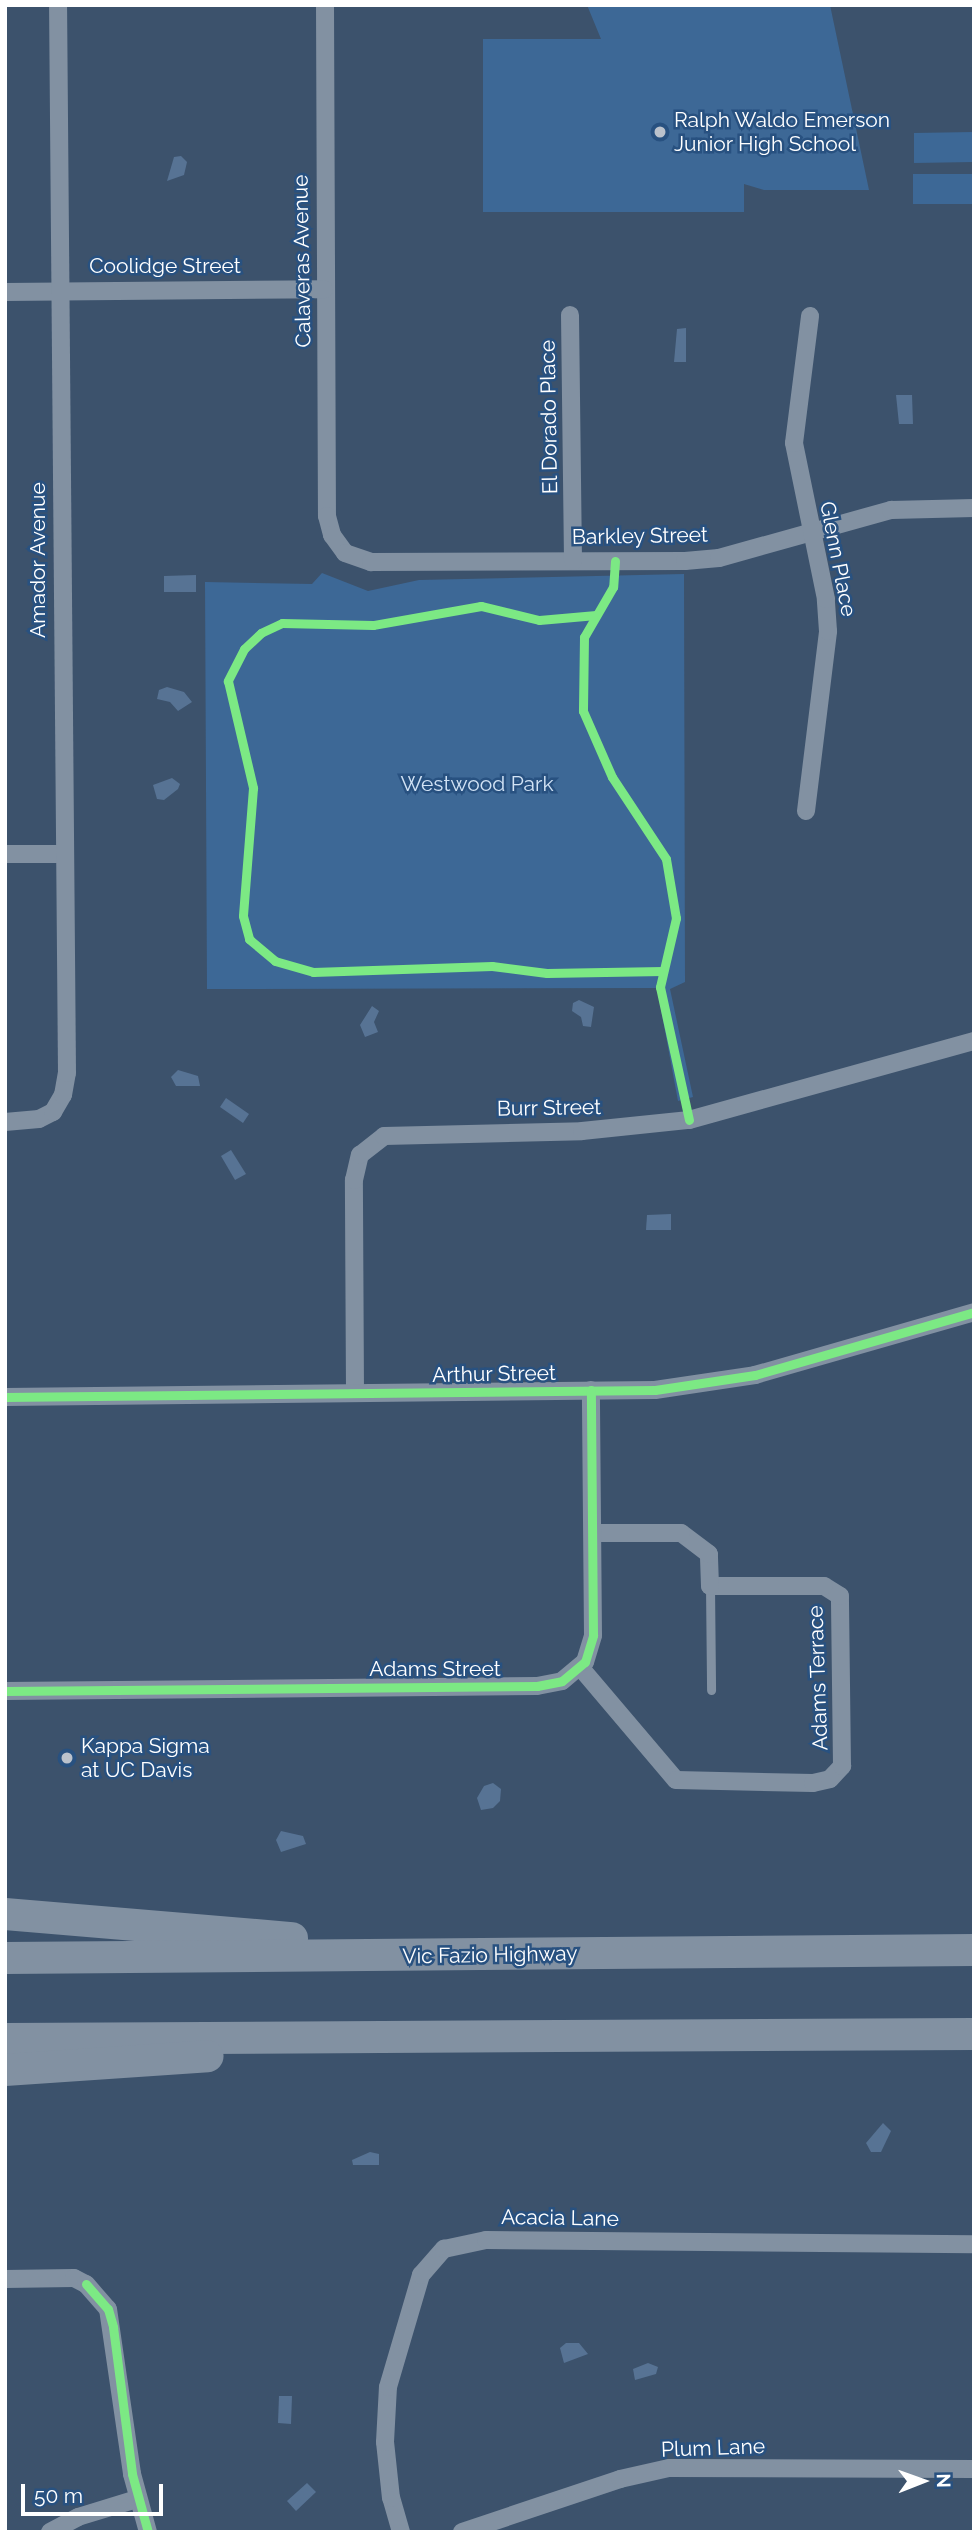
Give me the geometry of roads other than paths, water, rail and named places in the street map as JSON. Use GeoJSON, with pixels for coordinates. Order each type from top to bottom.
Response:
{"type":"FeatureCollection","features":[{"type":"Feature","properties":{"kind":"highway"},"geometry":{"type":"LineString","coordinates":[[5,1914],[326,1941],[450,1956]]}},
{"type":"Feature","properties":{"kind":"highway","name":"Vic Fazio Highway"},"geometry":{"type":"LineString","coordinates":[[5,1958],[974,1950]]}},
{"type":"Feature","properties":{"kind":"highway"},"geometry":{"type":"LineString","coordinates":[[5,2039],[974,2034]]}},
{"type":"Feature","properties":{"kind":"highway"},"geometry":{"type":"LineString","coordinates":[[5,2070],[404,2037]]}},
{"type":"Feature","properties":{"kind":"street","name":"Amador Avenue"},"geometry":{"type":"LineString","coordinates":[[5,1122],[39,1119],[53,1112],[64,1095],[66,1073],[62,854],[58,5]]}},
{"type":"Feature","properties":{"kind":"street","name":"Calaveras Avenue"},"geometry":{"type":"LineString","coordinates":[[326,5],[324,289],[327,516]]}},
{"type":"Feature","properties":{"kind":"street","name":"Coolidge Street"},"geometry":{"type":"LineString","coordinates":[[5,292],[59,289],[324,289]]}},
{"type":"Feature","properties":{"kind":"street","name":"El Dorado Place"},"geometry":{"type":"LineString","coordinates":[[570,315],[573,561]]}},
{"type":"Feature","properties":{"kind":"street","name":"Glenn Place"},"geometry":{"type":"LineString","coordinates":[[806,811],[828,631],[827,599],[794,443],[810,316]]}},
{"type":"Feature","properties":{"kind":"street","name":"Barkley Street"},"geometry":{"type":"LineString","coordinates":[[327,516],[335,542],[362,561],[573,561],[719,558],[891,510],[974,508]]}},
{"type":"Feature","properties":{"kind":"street"},"geometry":{"type":"LineString","coordinates":[[5,854],[62,854]]}},
{"type":"Feature","properties":{"kind":"street","name":"Burr Street"},"geometry":{"type":"LineString","coordinates":[[355,1393],[354,1180],[360,1155],[384,1136],[596,1130],[689,1120],[974,1041]]}},
{"type":"Feature","properties":{"kind":"street","name":"Arthur Street"},"geometry":{"type":"LineString","coordinates":[[5,1397],[655,1390],[726,1381],[974,1312]]}},
{"type":"Feature","properties":{"kind":"street"},"geometry":{"type":"LineString","coordinates":[[580,1667],[593,1635],[591,1391]]}},
{"type":"Feature","properties":{"kind":"street"},"geometry":{"type":"LineString","coordinates":[[593,1533],[681,1533],[709,1553],[710,1586]]}},
{"type":"Feature","properties":{"kind":"street","name":"Adams Terrace"},"geometry":{"type":"LineString","coordinates":[[580,1667],[676,1780],[813,1783],[830,1779],[844,1757],[840,1596],[824,1586],[710,1586]]}},
{"type":"Feature","properties":{"kind":"street","name":"Adams Street"},"geometry":{"type":"LineString","coordinates":[[5,1691],[537,1686],[562,1681],[580,1667]]}},
{"type":"Feature","properties":{"kind":"street","name":"Acacia Lane"},"geometry":{"type":"LineString","coordinates":[[401,2532],[391,2498],[385,2442],[388,2387],[421,2275],[444,2249],[486,2240],[974,2244]]}},
{"type":"Feature","properties":{"kind":"street"},"geometry":{"type":"LineString","coordinates":[[5,2280],[47,2276],[86,2284],[108,2309],[113,2327],[136,2498],[148,2532]]}},
{"type":"Feature","properties":{"kind":"street","name":"Plum Lane"},"geometry":{"type":"LineString","coordinates":[[462,2532],[620,2479],[669,2468],[974,2469]]}},
{"type":"Feature","properties":{"kind":"street"},"geometry":{"type":"LineString","coordinates":[[50,2532],[78,2517],[136,2498]]}},
{"type":"Feature","properties":{"kind":"lane"},"geometry":{"type":"LineString","coordinates":[[710,1586],[711,1690]]}},
{"type":"Feature","properties":{"kind":"place","name":"Ralph Waldo Emerson Junior High School"},"geometry":{"type":"Point","coordinates":[660,132]}},
{"type":"Feature","properties":{"kind":"place","name":"Kappa Sigma at UC Davis"},"geometry":{"type":"Point","coordinates":[67,1758]}},
{"type":"Feature","properties":{"kind":"park label","name":"Westwood Park"},"geometry":{"type":"Point","coordinates":[477,784]}}]}
